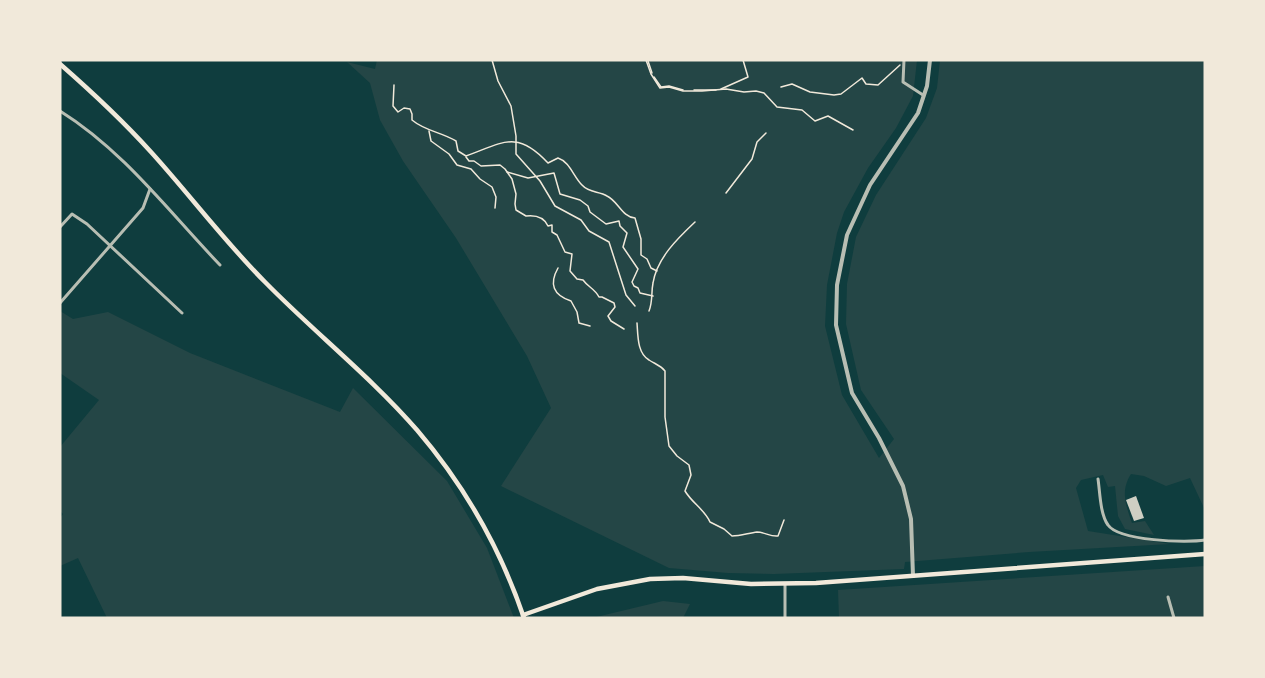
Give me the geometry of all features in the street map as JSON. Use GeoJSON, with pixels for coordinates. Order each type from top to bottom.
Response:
{"type":"FeatureCollection","features":[{"type":"Feature","properties":{"kind":"main road"},"geometry":{"type":"LineString","coordinates":[[60,64],[151,152],[263,281],[351,363],[417,430],[441,461],[476,514],[506,573],[524,616],[597,589],[650,579],[683,578],[751,584],[785,584],[913,577],[1205,554]]}},
{"type":"Feature","properties":{"kind":"street"},"geometry":{"type":"LineString","coordinates":[[904,60],[903,82],[925,95]]}},
{"type":"Feature","properties":{"kind":"street"},"geometry":{"type":"LineString","coordinates":[[913,577],[911,519],[903,486],[879,438],[852,393],[836,325],[837,285],[847,235],[870,185],[918,113],[925,95],[930,60]]}},
{"type":"Feature","properties":{"kind":"street"},"geometry":{"type":"LineString","coordinates":[[60,111],[101,141],[126,163],[220,265]]}},
{"type":"Feature","properties":{"kind":"street"},"geometry":{"type":"LineString","coordinates":[[60,303],[142,208],[150,189]]}},
{"type":"Feature","properties":{"kind":"street"},"geometry":{"type":"LineString","coordinates":[[60,227],[72,214],[87,224],[182,313]]}},
{"type":"Feature","properties":{"kind":"street"},"geometry":{"type":"LineString","coordinates":[[1098,479],[1108,526],[1117,532],[1161,541],[1190,543],[1205,540]]}},
{"type":"Feature","properties":{"kind":"street"},"geometry":{"type":"LineString","coordinates":[[785,584],[785,618]]}},
{"type":"Feature","properties":{"kind":"street"},"geometry":{"type":"LineString","coordinates":[[1168,597],[1174,618]]}},
{"type":"Feature","properties":{"kind":"path"},"geometry":{"type":"LineString","coordinates":[[492,60],[498,81],[511,106],[516,153],[537,178],[555,206],[581,220],[589,231],[609,242],[626,295],[635,306]]}},
{"type":"Feature","properties":{"kind":"path"},"geometry":{"type":"LineString","coordinates":[[647,60],[652,74],[661,87],[693,90],[721,89],[748,77],[743,60]]}},
{"type":"Feature","properties":{"kind":"path"},"geometry":{"type":"LineString","coordinates":[[647,60],[651,74],[660,88],[669,87],[683,91],[726,89],[756,91],[764,93],[777,107],[802,110],[815,121],[828,116],[853,130]]}},
{"type":"Feature","properties":{"kind":"path"},"geometry":{"type":"LineString","coordinates":[[781,87],[792,84],[810,92],[834,95],[841,93],[862,78],[866,84],[878,85],[900,65],[900,60]]}},
{"type":"Feature","properties":{"kind":"path"},"geometry":{"type":"LineString","coordinates":[[394,86],[393,106],[398,112],[404,108],[410,109],[412,120],[429,131],[456,141],[458,151],[469,161],[474,161],[481,166],[500,165],[507,172],[512,178],[516,194],[514,204],[516,210],[526,216],[533,215],[541,218],[548,226],[552,225],[552,232],[557,235],[565,252],[572,254],[570,271],[593,288],[599,297],[614,303],[615,307],[608,315],[611,321],[624,329]]}},
{"type":"Feature","properties":{"kind":"path"},"geometry":{"type":"LineString","coordinates":[[429,131],[431,141],[449,154],[457,165],[471,169],[492,187],[496,197],[495,208]]}},
{"type":"Feature","properties":{"kind":"path"},"geometry":{"type":"LineString","coordinates":[[726,193],[752,159],[757,142],[766,133]]}},
{"type":"Feature","properties":{"kind":"path"},"geometry":{"type":"LineString","coordinates":[[465,156],[483,151],[493,144],[516,142],[528,144],[548,163],[558,158],[565,160],[582,186],[596,194],[609,196],[629,218],[635,218],[641,238],[641,255],[647,259],[651,268],[657,271]]}},
{"type":"Feature","properties":{"kind":"path"},"geometry":{"type":"LineString","coordinates":[[507,172],[523,178],[537,178],[554,173],[560,194],[580,200],[588,206],[590,212],[606,224],[619,221],[620,226],[627,233],[623,247],[639,269],[632,282],[640,293],[653,296]]}},
{"type":"Feature","properties":{"kind":"path"},"geometry":{"type":"LineString","coordinates":[[648,311],[653,296],[652,283],[662,259],[696,222]]}},
{"type":"Feature","properties":{"kind":"path"},"geometry":{"type":"LineString","coordinates":[[558,268],[552,284],[555,292],[571,301],[577,312],[579,323],[590,326]]}},
{"type":"Feature","properties":{"kind":"path"},"geometry":{"type":"LineString","coordinates":[[638,323],[640,348],[646,358],[659,364],[665,371],[665,417],[669,446],[689,465],[691,475],[685,491],[689,498],[710,522],[732,536],[758,532],[773,537],[778,536],[782,531],[784,520]]}},
{"type":"Feature","properties":{"kind":"shaded area"},"geometry":{"type":"Polygon","coordinates":[[[377,60],[917,60],[913,96],[896,128],[868,168],[844,212],[837,233],[827,285],[825,326],[842,395],[879,458],[894,439],[861,390],[846,324],[847,284],[856,237],[876,195],[926,118],[937,88],[940,60],[1205,60],[1205,510],[1190,478],[1166,486],[1144,476],[1131,474],[1125,492],[1126,505],[1132,523],[1145,521],[1154,535],[1125,529],[1118,516],[1115,486],[1108,487],[1103,475],[1081,480],[1076,488],[1088,531],[1170,544],[905,562],[904,569],[774,574],[728,573],[669,568],[501,486],[551,408],[527,356],[456,238],[403,161],[380,120],[370,83],[347,62],[375,69],[377,60]]]}},
{"type":"Feature","properties":{"kind":"shaded area"},"geometry":{"type":"Polygon","coordinates":[[[60,311],[73,319],[108,312],[190,353],[340,412],[353,388],[447,481],[487,548],[514,618],[107,618],[78,558],[60,566],[60,518],[63,514],[60,511],[60,447],[99,400],[60,373],[60,311]]]}},
{"type":"Feature","properties":{"kind":"shaded area"},"geometry":{"type":"Polygon","coordinates":[[[1205,566],[1205,618],[839,618],[838,590],[1205,566]]]}},
{"type":"Feature","properties":{"kind":"shaded area"},"geometry":{"type":"Polygon","coordinates":[[[663,601],[690,604],[683,618],[592,618],[663,601]]]}},
{"type":"Feature","properties":{"kind":"building"},"geometry":{"type":"Polygon","coordinates":[[[1136,496],[1144,518],[1134,521],[1126,500],[1136,496]]]}}]}
